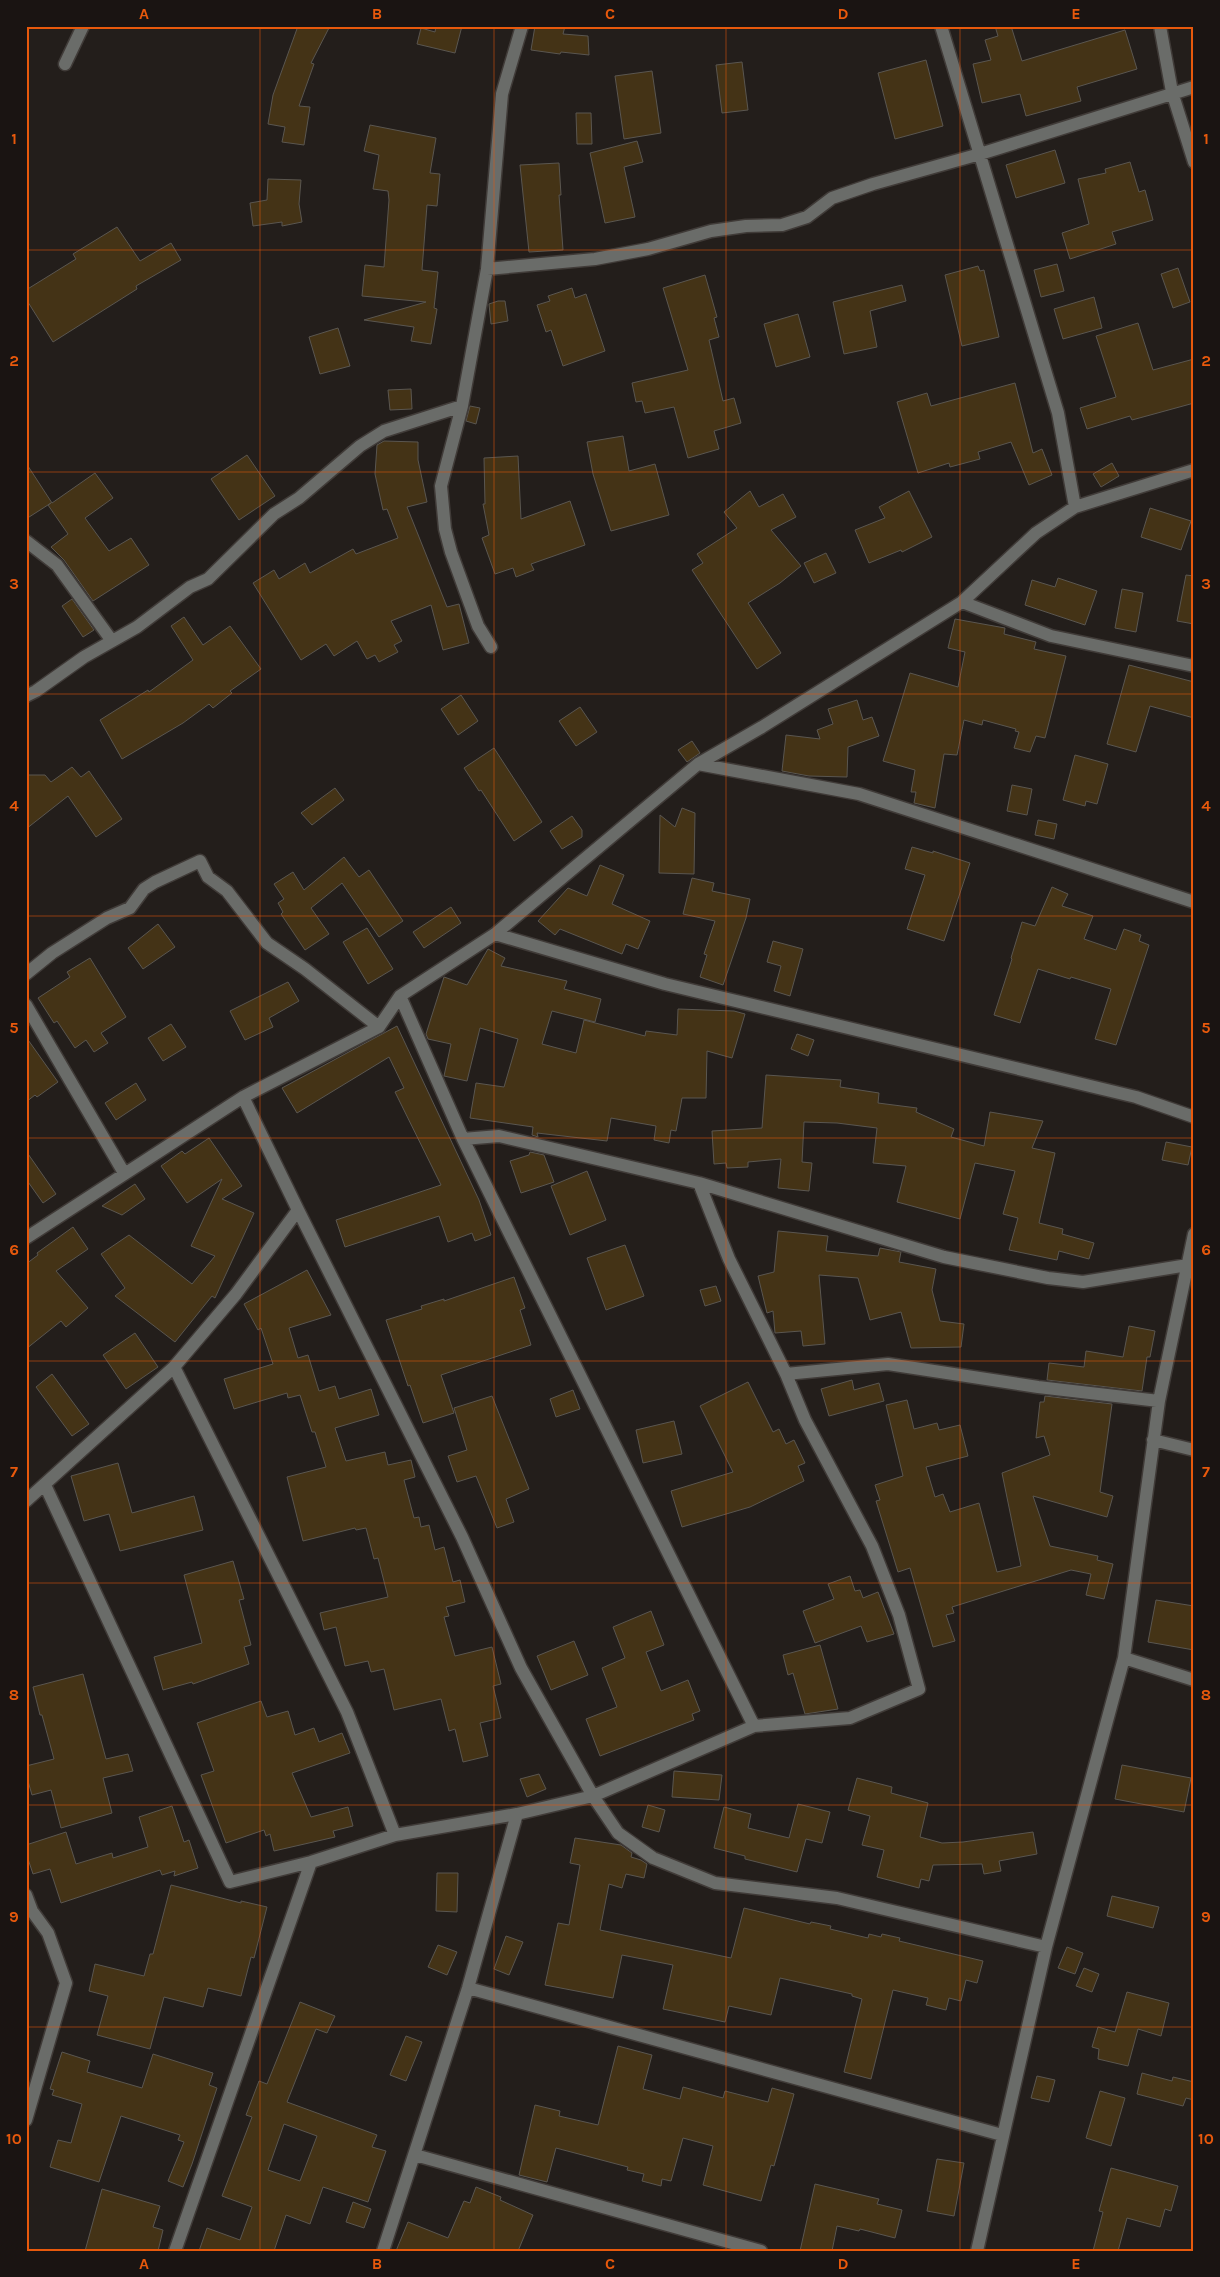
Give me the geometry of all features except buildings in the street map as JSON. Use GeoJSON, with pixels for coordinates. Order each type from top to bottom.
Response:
{"type":"FeatureCollection","features":[{"type":"Feature","properties":{"kind":"street"},"geometry":{"type":"LineString","coordinates":[[66,64],[83,26]]}},
{"type":"Feature","properties":{"kind":"street"},"geometry":{"type":"LineString","coordinates":[[491,647],[478,626],[451,552],[445,529],[441,486],[462,406],[487,269],[502,94],[522,26]]}},
{"type":"Feature","properties":{"kind":"street"},"geometry":{"type":"LineString","coordinates":[[941,26],[1058,413],[1075,507]]}},
{"type":"Feature","properties":{"kind":"street"},"geometry":{"type":"LineString","coordinates":[[1160,26],[1172,92],[1194,162]]}},
{"type":"Feature","properties":{"kind":"street"},"geometry":{"type":"LineString","coordinates":[[487,269],[595,260],[648,249],[711,231],[746,226],[782,225],[807,217],[832,198],[873,184],[980,154],[1172,92],[1194,87]]}},
{"type":"Feature","properties":{"kind":"street"},"geometry":{"type":"LineString","coordinates":[[26,696],[84,657],[137,627],[190,588],[208,579],[274,514],[306,492],[360,446],[384,431],[462,406]]}},
{"type":"Feature","properties":{"kind":"street"},"geometry":{"type":"LineString","coordinates":[[26,1238],[243,1097],[379,1027],[400,996],[494,934],[698,764],[762,727],[962,602],[1036,533],[1075,507],[1194,470]]}},
{"type":"Feature","properties":{"kind":"street"},"geometry":{"type":"LineString","coordinates":[[26,541],[57,565],[112,641]]}},
{"type":"Feature","properties":{"kind":"street"},"geometry":{"type":"LineString","coordinates":[[962,602],[1051,636],[1194,666]]}},
{"type":"Feature","properties":{"kind":"street"},"geometry":{"type":"LineString","coordinates":[[698,764],[859,794],[1194,902]]}},
{"type":"Feature","properties":{"kind":"street"},"geometry":{"type":"LineString","coordinates":[[26,974],[52,953],[107,918],[130,908],[144,889],[200,861],[208,877],[227,891],[267,943],[305,969],[379,1027]]}},
{"type":"Feature","properties":{"kind":"street"},"geometry":{"type":"LineString","coordinates":[[494,934],[665,984],[1136,1097],[1194,1117]]}},
{"type":"Feature","properties":{"kind":"street"},"geometry":{"type":"LineString","coordinates":[[400,996],[463,1138],[754,1726]]}},
{"type":"Feature","properties":{"kind":"street"},"geometry":{"type":"LineString","coordinates":[[26,1005],[124,1173]]}},
{"type":"Feature","properties":{"kind":"street"},"geometry":{"type":"LineString","coordinates":[[243,1097],[462,1537],[521,1668],[593,1796],[618,1833],[653,1858],[715,1883],[837,1898],[1046,1946]]}},
{"type":"Feature","properties":{"kind":"street"},"geometry":{"type":"LineString","coordinates":[[463,1138],[500,1136],[699,1183],[944,1257],[1048,1278],[1091,1281],[1190,1264]]}},
{"type":"Feature","properties":{"kind":"street"},"geometry":{"type":"LineString","coordinates":[[45,1485],[230,1882],[311,1862],[395,1835],[517,1814],[593,1796],[754,1726],[850,1718],[919,1690],[899,1615],[872,1546],[805,1420],[786,1374],[729,1259],[699,1183]]}},
{"type":"Feature","properties":{"kind":"street"},"geometry":{"type":"LineString","coordinates":[[26,1501],[174,1367],[236,1294],[298,1210]]}},
{"type":"Feature","properties":{"kind":"street"},"geometry":{"type":"LineString","coordinates":[[977,2251],[1046,1946],[1124,1658],[1159,1401],[1190,1264],[1194,1234]]}},
{"type":"Feature","properties":{"kind":"street"},"geometry":{"type":"LineString","coordinates":[[786,1374],[888,1364],[1038,1387],[1159,1401]]}},
{"type":"Feature","properties":{"kind":"street"},"geometry":{"type":"LineString","coordinates":[[174,1367],[346,1712],[395,1835]]}},
{"type":"Feature","properties":{"kind":"street"},"geometry":{"type":"LineString","coordinates":[[1153,1440],[1194,1450]]}},
{"type":"Feature","properties":{"kind":"street"},"geometry":{"type":"LineString","coordinates":[[1124,1658],[1194,1680]]}},
{"type":"Feature","properties":{"kind":"street"},"geometry":{"type":"LineString","coordinates":[[383,2251],[468,1988],[517,1814]]}},
{"type":"Feature","properties":{"kind":"street"},"geometry":{"type":"LineString","coordinates":[[175,2251],[311,1862]]}},
{"type":"Feature","properties":{"kind":"street"},"geometry":{"type":"LineString","coordinates":[[26,1895],[32,1911],[48,1933],[66,1983],[26,2120]]}},
{"type":"Feature","properties":{"kind":"street"},"geometry":{"type":"LineString","coordinates":[[468,1988],[1002,2135]]}},
{"type":"Feature","properties":{"kind":"street"},"geometry":{"type":"LineString","coordinates":[[415,2155],[762,2251]]}}]}
